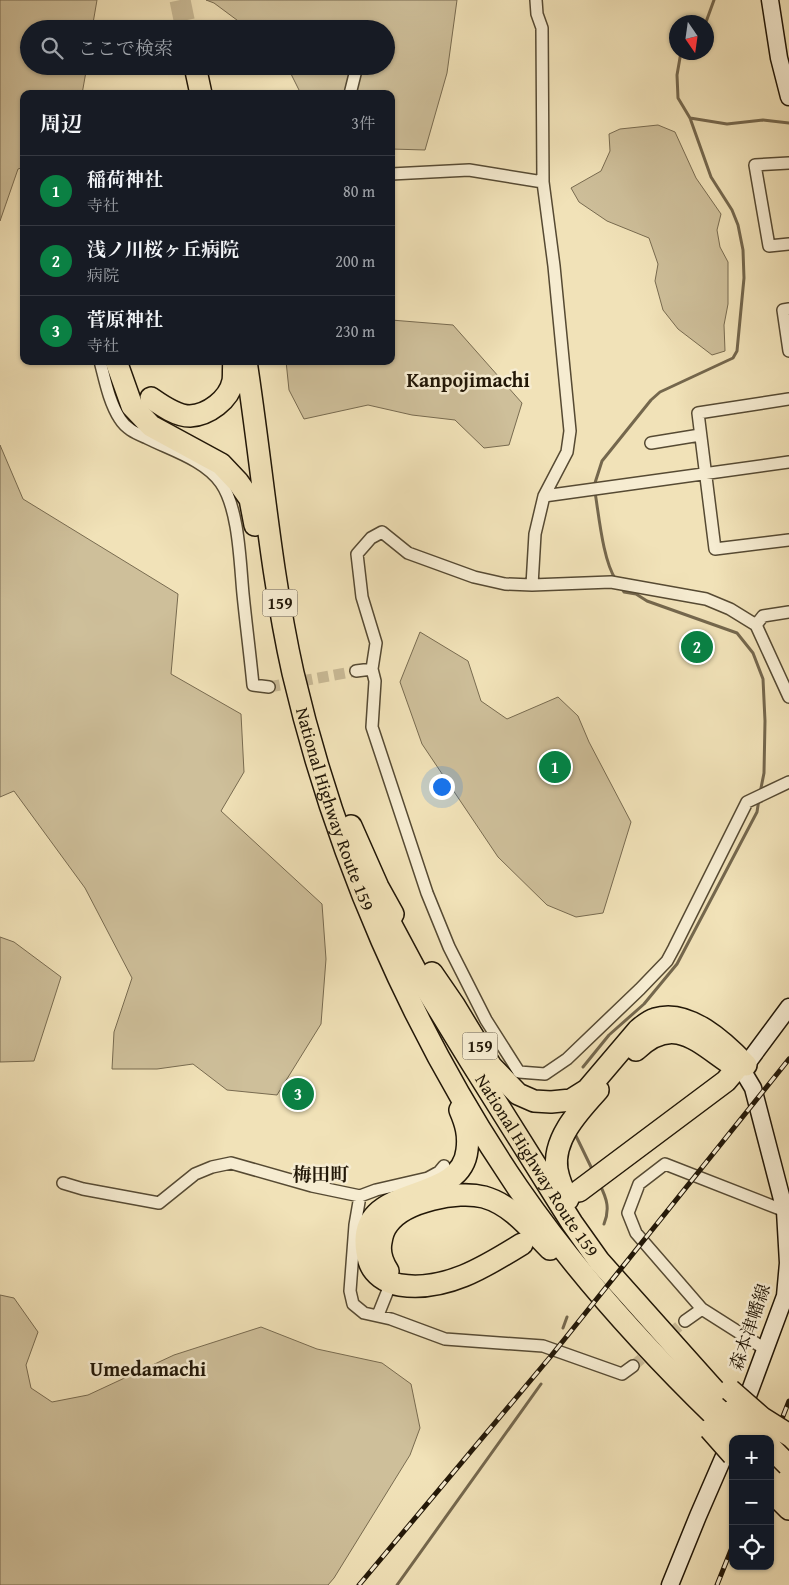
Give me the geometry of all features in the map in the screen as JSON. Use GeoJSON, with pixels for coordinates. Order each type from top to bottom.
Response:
{"type":"FeatureCollection","features":[{"type":"Feature","properties":{"kind":"highway"},"geometry":{"type":"LineString","coordinates":[[197,75],[200,90]]}},
{"type":"Feature","properties":{"kind":"highway"},"geometry":{"type":"LineString","coordinates":[[117,365],[132,406],[151,426],[221,464],[238,482],[250,499],[287,665],[293,672]]}},
{"type":"Feature","properties":{"kind":"highway"},"geometry":{"type":"LineString","coordinates":[[151,398],[171,410],[189,416],[209,411],[223,399],[232,383],[234,365]]}},
{"type":"Feature","properties":{"kind":"highway","name":"National Highway Route 159"},"geometry":{"type":"LineString","coordinates":[[247,365],[268,533],[293,672],[309,734],[342,839],[380,937],[408,999],[474,1118],[519,1188],[566,1253],[646,1347],[696,1397],[720,1409],[756,1435]]}},
{"type":"Feature","properties":{"kind":"highway","name":"National Highway Route 159"},"geometry":{"type":"LineString","coordinates":[[252,365],[273,530],[289,621],[302,680],[320,748],[345,825],[362,866],[394,933],[466,1055],[572,1223],[600,1261],[720,1409],[736,1435]]}},
{"type":"Feature","properties":{"kind":"highway","name":"159"},"geometry":{"type":"LineString","coordinates":[[320,748],[325,754],[353,829],[378,887],[391,911],[454,1005],[491,1066],[518,1094],[534,1101],[571,1100],[587,1090],[638,1030],[648,1022],[662,1018],[676,1018],[700,1027],[720,1040],[742,1068]]}},
{"type":"Feature","properties":{"kind":"highway","name":"159"},"geometry":{"type":"LineString","coordinates":[[342,839],[340,848],[353,887],[378,947],[416,1027],[449,1086],[466,1122],[469,1138],[467,1158],[459,1171],[445,1183],[388,1205],[378,1212],[372,1221],[365,1240],[370,1265],[379,1276],[392,1280]]}},
{"type":"Feature","properties":{"kind":"highway","name":"159"},"geometry":{"type":"LineString","coordinates":[[572,1223],[571,1205],[560,1182],[556,1168],[557,1152],[562,1138],[568,1127],[591,1098],[645,1041],[658,1034],[671,1032],[687,1035],[742,1068]]}},
{"type":"Feature","properties":{"kind":"highway"},"geometry":{"type":"LineString","coordinates":[[581,1194],[742,1068]]}},
{"type":"Feature","properties":{"kind":"highway","name":"159"},"geometry":{"type":"LineString","coordinates":[[392,1280],[383,1262],[380,1248],[383,1232],[388,1223],[397,1214],[413,1205],[432,1200],[471,1194],[485,1197],[509,1209],[521,1219],[621,1327],[646,1347]]}},
{"type":"Feature","properties":{"kind":"highway"},"geometry":{"type":"LineString","coordinates":[[392,1280],[417,1280],[454,1275],[521,1241]]}},
{"type":"Feature","properties":{"kind":"highway","name":"159"},"geometry":{"type":"LineString","coordinates":[[729,1440],[720,1409],[762,1418],[789,1435]]}},
{"type":"Feature","properties":{"kind":"highway"},"geometry":{"type":"LineString","coordinates":[[774,1459],[789,1509]]}},
{"type":"Feature","properties":{"kind":"main road"},"geometry":{"type":"LineString","coordinates":[[770,0],[778,58],[789,97]]}},
{"type":"Feature","properties":{"kind":"main road"},"geometry":{"type":"LineString","coordinates":[[742,1068],[789,1006]]}},
{"type":"Feature","properties":{"kind":"main road","name":"森本津幡線"},"geometry":{"type":"LineString","coordinates":[[670,1585],[728,1449],[785,1296],[788,1263],[786,1204],[752,1088],[742,1068]]}},
{"type":"Feature","properties":{"kind":"street"},"geometry":{"type":"LineString","coordinates":[[532,585],[535,534],[544,496],[567,452],[570,432],[554,266],[543,182],[542,28],[537,14],[536,0]]}},
{"type":"Feature","properties":{"kind":"street"},"geometry":{"type":"LineString","coordinates":[[351,90],[355,75]]}},
{"type":"Feature","properties":{"kind":"street"},"geometry":{"type":"LineString","coordinates":[[789,163],[755,165],[769,246],[789,244]]}},
{"type":"Feature","properties":{"kind":"street"},"geometry":{"type":"LineString","coordinates":[[395,174],[469,170],[543,182]]}},
{"type":"Feature","properties":{"kind":"street"},"geometry":{"type":"LineString","coordinates":[[789,309],[783,310],[789,351]]}},
{"type":"Feature","properties":{"kind":"street"},"geometry":{"type":"LineString","coordinates":[[101,365],[113,406],[120,420],[130,430],[207,469],[221,483],[233,512],[253,685],[269,687]]}},
{"type":"Feature","properties":{"kind":"street"},"geometry":{"type":"LineString","coordinates":[[789,399],[698,413],[715,549],[789,540]]}},
{"type":"Feature","properties":{"kind":"street"},"geometry":{"type":"LineString","coordinates":[[650,443],[700,435]]}},
{"type":"Feature","properties":{"kind":"street"},"geometry":{"type":"LineString","coordinates":[[544,496],[789,462]]}},
{"type":"Feature","properties":{"kind":"street"},"geometry":{"type":"LineString","coordinates":[[789,697],[786,681],[756,625],[730,609],[706,599],[616,582],[505,584],[474,577],[408,553],[382,532],[371,538],[357,554],[362,597],[376,643],[372,669],[375,681],[372,728],[427,893],[449,947],[486,1020],[519,1072],[545,1074],[567,1059],[667,961],[747,802],[789,782]]}},
{"type":"Feature","properties":{"kind":"street"},"geometry":{"type":"LineString","coordinates":[[756,625],[764,616],[789,612]]}},
{"type":"Feature","properties":{"kind":"street"},"geometry":{"type":"LineString","coordinates":[[356,671],[372,669]]}},
{"type":"Feature","properties":{"kind":"street"},"geometry":{"type":"LineString","coordinates":[[63,1183],[83,1189],[159,1203],[195,1174],[212,1166],[231,1162],[312,1186],[360,1196],[376,1190],[428,1178],[439,1172],[444,1166]]}},
{"type":"Feature","properties":{"kind":"street"},"geometry":{"type":"LineString","coordinates":[[765,1349],[702,1308],[636,1233],[628,1213],[639,1184],[665,1164],[786,1204]]}},
{"type":"Feature","properties":{"kind":"street"},"geometry":{"type":"LineString","coordinates":[[360,1196],[355,1225],[350,1291],[353,1304],[364,1312],[378,1315],[445,1339],[543,1346],[622,1374],[633,1366]]}},
{"type":"Feature","properties":{"kind":"street"},"geometry":{"type":"LineString","coordinates":[[378,1315],[392,1280]]}},
{"type":"Feature","properties":{"kind":"street"},"geometry":{"type":"LineString","coordinates":[[685,1321],[702,1308]]}},
{"type":"Feature","properties":{"kind":"shaded area"},"geometry":{"type":"Polygon","coordinates":[[[0,0],[97,0],[94,20],[20,20],[20,75],[85,75],[83,90],[20,90],[20,168],[18,169],[0,221],[0,0]]]}},
{"type":"Feature","properties":{"kind":"shaded area"},"geometry":{"type":"Polygon","coordinates":[[[206,0],[457,0],[447,73],[425,150],[395,149],[395,90],[299,90],[292,75],[395,75],[395,20],[237,20],[214,3],[206,0]]]}},
{"type":"Feature","properties":{"kind":"shaded area"},"geometry":{"type":"Polygon","coordinates":[[[658,125],[675,132],[696,178],[721,214],[717,230],[720,247],[728,262],[728,304],[724,325],[725,351],[712,355],[678,329],[663,310],[655,281],[658,264],[649,238],[607,221],[579,202],[571,188],[601,171],[610,151],[609,134],[620,129],[658,125]]]}},
{"type":"Feature","properties":{"kind":"shaded area"},"geometry":{"type":"Polygon","coordinates":[[[395,320],[453,325],[522,403],[509,445],[484,448],[455,420],[412,415],[368,405],[304,419],[289,390],[286,365],[395,365],[395,320]]]}},
{"type":"Feature","properties":{"kind":"shaded area"},"geometry":{"type":"Polygon","coordinates":[[[0,445],[23,499],[178,594],[171,674],[241,714],[244,772],[221,811],[322,904],[326,959],[321,1024],[277,1095],[227,1090],[193,1064],[157,1069],[112,1069],[114,1032],[132,978],[85,888],[14,791],[0,797],[0,445]]]}},
{"type":"Feature","properties":{"kind":"shaded area"},"geometry":{"type":"Polygon","coordinates":[[[420,632],[468,661],[481,701],[507,719],[558,697],[578,716],[589,742],[631,822],[603,913],[576,917],[547,905],[498,857],[422,744],[400,682],[420,632]]]}},
{"type":"Feature","properties":{"kind":"shaded area"},"geometry":{"type":"Polygon","coordinates":[[[0,937],[14,942],[61,977],[34,1061],[0,1062],[0,937]]]}},
{"type":"Feature","properties":{"kind":"shaded area"},"geometry":{"type":"Polygon","coordinates":[[[0,1295],[14,1298],[38,1332],[26,1365],[31,1388],[52,1402],[88,1395],[174,1355],[261,1327],[317,1349],[382,1363],[411,1384],[420,1428],[410,1455],[328,1585],[0,1585],[0,1295]]]}},
{"type":"Feature","properties":{"kind":"waterway"},"geometry":{"type":"LineString","coordinates":[[709,15],[714,0]]}},
{"type":"Feature","properties":{"kind":"waterway"},"geometry":{"type":"LineString","coordinates":[[594,486],[602,461],[651,400],[660,392],[733,358],[737,351],[744,278],[743,250],[738,225],[732,210],[711,177],[690,118],[678,98],[677,75],[680,60]]}},
{"type":"Feature","properties":{"kind":"waterway"},"geometry":{"type":"LineString","coordinates":[[690,118],[727,124],[763,120],[789,123]]}},
{"type":"Feature","properties":{"kind":"waterway"},"geometry":{"type":"LineString","coordinates":[[595,492],[605,550],[616,580]]}},
{"type":"Feature","properties":{"kind":"waterway"},"geometry":{"type":"LineString","coordinates":[[621,587],[624,592],[636,594],[647,601],[737,633],[753,653],[763,679],[765,721],[764,773],[760,793]]}},
{"type":"Feature","properties":{"kind":"waterway"},"geometry":{"type":"LineString","coordinates":[[583,1067],[609,1035],[644,1004],[677,964],[757,812],[759,799]]}},
{"type":"Feature","properties":{"kind":"waterway"},"geometry":{"type":"LineString","coordinates":[[576,1136],[593,1171]]}},
{"type":"Feature","properties":{"kind":"waterway"},"geometry":{"type":"LineString","coordinates":[[600,1185],[607,1204],[604,1224]]}},
{"type":"Feature","properties":{"kind":"waterway"},"geometry":{"type":"LineString","coordinates":[[563,1328],[567,1317]]}},
{"type":"Feature","properties":{"kind":"waterway"},"geometry":{"type":"LineString","coordinates":[[397,1585],[541,1384]]}},
{"type":"Feature","properties":{"kind":"tunnel"},"geometry":{"type":"LineString","coordinates":[[180,0],[184,20]]}},
{"type":"Feature","properties":{"kind":"tunnel"},"geometry":{"type":"LineString","coordinates":[[269,687],[356,671]]}},
{"type":"Feature","properties":{"kind":"tunnel"},"geometry":{"type":"LineString","coordinates":[[633,1366],[685,1321]]}},
{"type":"Feature","properties":{"kind":"railway"},"geometry":{"type":"LineString","coordinates":[[359,1585],[551,1356],[789,1059]]}},
{"type":"Feature","properties":{"kind":"railway"},"geometry":{"type":"LineString","coordinates":[[774,1439],[789,1401]]}},
{"type":"Feature","properties":{"kind":"railway"},"geometry":{"type":"LineString","coordinates":[[774,1454],[779,1442]]}},
{"type":"Feature","properties":{"kind":"railway"},"geometry":{"type":"LineString","coordinates":[[717,1585],[729,1555]]}},
{"type":"Feature","properties":{"kind":"place","name":"浅ノ川桜ヶ丘病院"},"geometry":{"type":"Point","coordinates":[697,647]}},
{"type":"Feature","properties":{"kind":"place","name":"稲荷神社"},"geometry":{"type":"Point","coordinates":[555,767]}},
{"type":"Feature","properties":{"kind":"place","name":"菅原神社"},"geometry":{"type":"Point","coordinates":[298,1094]}},
{"type":"Feature","properties":{"kind":"district","name":"Kanpojimachi"},"geometry":{"type":"Point","coordinates":[468,380]}},
{"type":"Feature","properties":{"kind":"district","name":"梅田町"},"geometry":{"type":"Point","coordinates":[321,1174]}},
{"type":"Feature","properties":{"kind":"district","name":"Umedamachi"},"geometry":{"type":"Point","coordinates":[148,1369]}}]}
